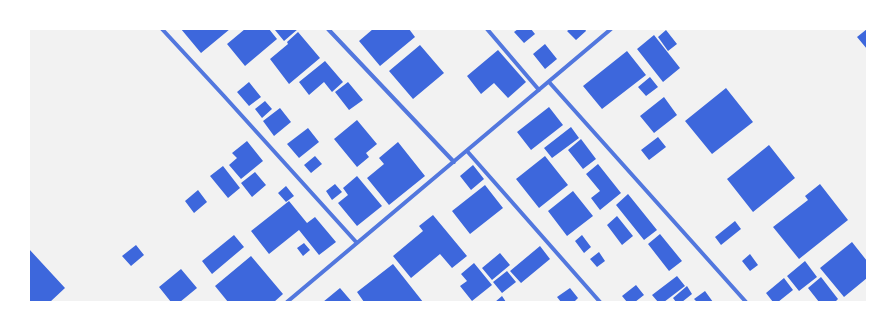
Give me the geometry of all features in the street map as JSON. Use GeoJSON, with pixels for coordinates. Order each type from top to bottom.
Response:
{"type":"FeatureCollection","features":[{"type":"Feature","properties":{"kind":"street"},"geometry":{"type":"LineString","coordinates":[[162,29],[357,243]]}},
{"type":"Feature","properties":{"kind":"street"},"geometry":{"type":"LineString","coordinates":[[328,29],[454,162]]}},
{"type":"Feature","properties":{"kind":"street"},"geometry":{"type":"LineString","coordinates":[[487,29],[539,90]]}},
{"type":"Feature","properties":{"kind":"street"},"geometry":{"type":"LineString","coordinates":[[288,302],[612,29]]}},
{"type":"Feature","properties":{"kind":"street"},"geometry":{"type":"LineString","coordinates":[[549,82],[746,302]]}},
{"type":"Feature","properties":{"kind":"street"},"geometry":{"type":"LineString","coordinates":[[467,151],[600,302]]}},
{"type":"Feature","properties":{"kind":"building"},"geometry":{"type":"Polygon","coordinates":[[[181,29],[230,29],[201,53],[181,29]]]}},
{"type":"Feature","properties":{"kind":"building"},"geometry":{"type":"Polygon","coordinates":[[[245,29],[269,29],[277,39],[245,66],[227,44],[245,29]]]}},
{"type":"Feature","properties":{"kind":"building"},"geometry":{"type":"Polygon","coordinates":[[[298,29],[284,41],[275,30],[298,29]]]}},
{"type":"Feature","properties":{"kind":"building"},"geometry":{"type":"Polygon","coordinates":[[[373,29],[409,29],[415,37],[380,66],[359,41],[373,29]]]}},
{"type":"Feature","properties":{"kind":"building"},"geometry":{"type":"Polygon","coordinates":[[[518,29],[531,29],[535,34],[524,43],[514,32],[518,29]]]}},
{"type":"Feature","properties":{"kind":"building"},"geometry":{"type":"Polygon","coordinates":[[[570,29],[585,29],[586,31],[576,40],[567,31],[570,29]]]}},
{"type":"Feature","properties":{"kind":"building"},"geometry":{"type":"Polygon","coordinates":[[[867,29],[867,49],[857,37],[867,29]]]}},
{"type":"Feature","properties":{"kind":"building"},"geometry":{"type":"Polygon","coordinates":[[[666,30],[677,44],[668,51],[658,37],[666,30]]]}},
{"type":"Feature","properties":{"kind":"building"},"geometry":{"type":"Polygon","coordinates":[[[298,32],[320,58],[289,84],[270,59],[288,44],[287,42],[298,32]]]}},
{"type":"Feature","properties":{"kind":"building"},"geometry":{"type":"Polygon","coordinates":[[[654,35],[680,68],[663,82],[637,49],[654,35]]]}},
{"type":"Feature","properties":{"kind":"building"},"geometry":{"type":"Polygon","coordinates":[[[545,44],[557,59],[545,69],[533,54],[545,44]]]}},
{"type":"Feature","properties":{"kind":"building"},"geometry":{"type":"Polygon","coordinates":[[[420,45],[444,73],[413,99],[389,71],[420,45]]]}},
{"type":"Feature","properties":{"kind":"building"},"geometry":{"type":"Polygon","coordinates":[[[498,50],[526,82],[508,98],[494,83],[481,94],[467,76],[498,50]]]}},
{"type":"Feature","properties":{"kind":"building"},"geometry":{"type":"Polygon","coordinates":[[[627,51],[646,75],[602,109],[583,86],[627,51]]]}},
{"type":"Feature","properties":{"kind":"building"},"geometry":{"type":"Polygon","coordinates":[[[325,61],[343,82],[332,92],[324,82],[309,95],[299,82],[325,61]]]}},
{"type":"Feature","properties":{"kind":"building"},"geometry":{"type":"Polygon","coordinates":[[[650,77],[658,87],[646,96],[638,87],[650,77]]]}},
{"type":"Feature","properties":{"kind":"building"},"geometry":{"type":"Polygon","coordinates":[[[249,82],[261,97],[249,106],[237,92],[249,82]]]}},
{"type":"Feature","properties":{"kind":"building"},"geometry":{"type":"Polygon","coordinates":[[[348,82],[363,100],[349,110],[335,92],[348,82]]]}},
{"type":"Feature","properties":{"kind":"building"},"geometry":{"type":"Polygon","coordinates":[[[726,88],[753,122],[712,154],[685,121],[726,88]]]}},
{"type":"Feature","properties":{"kind":"building"},"geometry":{"type":"Polygon","coordinates":[[[664,97],[677,115],[654,133],[640,116],[664,97]]]}},
{"type":"Feature","properties":{"kind":"building"},"geometry":{"type":"Polygon","coordinates":[[[265,101],[272,109],[262,118],[255,109],[265,101]]]}},
{"type":"Feature","properties":{"kind":"building"},"geometry":{"type":"Polygon","coordinates":[[[549,107],[563,125],[531,150],[517,132],[549,107]]]}},
{"type":"Feature","properties":{"kind":"building"},"geometry":{"type":"Polygon","coordinates":[[[280,108],[291,122],[274,136],[263,121],[280,108]]]}},
{"type":"Feature","properties":{"kind":"building"},"geometry":{"type":"Polygon","coordinates":[[[357,120],[377,144],[366,153],[369,157],[357,167],[334,139],[357,120]]]}},
{"type":"Feature","properties":{"kind":"building"},"geometry":{"type":"Polygon","coordinates":[[[571,127],[579,138],[552,158],[544,148],[571,127]]]}},
{"type":"Feature","properties":{"kind":"building"},"geometry":{"type":"Polygon","coordinates":[[[308,128],[319,142],[299,158],[287,144],[308,128]]]}},
{"type":"Feature","properties":{"kind":"building"},"geometry":{"type":"Polygon","coordinates":[[[658,137],[666,147],[649,160],[641,150],[658,137]]]}},
{"type":"Feature","properties":{"kind":"building"},"geometry":{"type":"Polygon","coordinates":[[[581,139],[596,159],[583,169],[568,150],[581,139]]]}},
{"type":"Feature","properties":{"kind":"building"},"geometry":{"type":"Polygon","coordinates":[[[247,141],[263,161],[241,179],[229,165],[237,158],[232,153],[247,141]]]}},
{"type":"Feature","properties":{"kind":"building"},"geometry":{"type":"Polygon","coordinates":[[[398,142],[425,176],[389,205],[367,178],[384,164],[379,158],[398,142]]]}},
{"type":"Feature","properties":{"kind":"building"},"geometry":{"type":"Polygon","coordinates":[[[769,145],[795,178],[753,212],[727,179],[769,145]]]}},
{"type":"Feature","properties":{"kind":"building"},"geometry":{"type":"Polygon","coordinates":[[[315,156],[322,164],[311,173],[304,165],[315,156]]]}},
{"type":"Feature","properties":{"kind":"building"},"geometry":{"type":"Polygon","coordinates":[[[545,156],[568,185],[539,208],[516,179],[545,156]]]}},
{"type":"Feature","properties":{"kind":"building"},"geometry":{"type":"Polygon","coordinates":[[[598,164],[621,193],[600,210],[591,198],[600,191],[586,174],[598,164]]]}},
{"type":"Feature","properties":{"kind":"building"},"geometry":{"type":"Polygon","coordinates":[[[473,165],[484,179],[471,190],[460,176],[473,165]]]}},
{"type":"Feature","properties":{"kind":"building"},"geometry":{"type":"Polygon","coordinates":[[[223,166],[240,188],[228,198],[210,176],[223,166]]]}},
{"type":"Feature","properties":{"kind":"building"},"geometry":{"type":"Polygon","coordinates":[[[255,172],[266,185],[252,197],[241,183],[255,172]]]}},
{"type":"Feature","properties":{"kind":"building"},"geometry":{"type":"Polygon","coordinates":[[[357,176],[382,206],[357,226],[338,203],[348,195],[343,188],[357,176]]]}},
{"type":"Feature","properties":{"kind":"building"},"geometry":{"type":"Polygon","coordinates":[[[335,184],[342,192],[332,200],[326,191],[335,184]]]}},
{"type":"Feature","properties":{"kind":"building"},"geometry":{"type":"Polygon","coordinates":[[[820,184],[848,220],[799,259],[773,227],[808,200],[805,196],[820,184]]]}},
{"type":"Feature","properties":{"kind":"building"},"geometry":{"type":"Polygon","coordinates":[[[485,185],[503,208],[470,234],[452,211],[485,185]]]}},
{"type":"Feature","properties":{"kind":"building"},"geometry":{"type":"Polygon","coordinates":[[[286,186],[294,196],[286,202],[278,193],[286,186]]]}},
{"type":"Feature","properties":{"kind":"building"},"geometry":{"type":"Polygon","coordinates":[[[198,190],[207,202],[194,213],[185,201],[198,190]]]}},
{"type":"Feature","properties":{"kind":"building"},"geometry":{"type":"Polygon","coordinates":[[[573,191],[593,216],[567,236],[548,211],[573,191]]]}},
{"type":"Feature","properties":{"kind":"building"},"geometry":{"type":"Polygon","coordinates":[[[628,194],[657,230],[644,240],[616,205],[628,194]]]}},
{"type":"Feature","properties":{"kind":"building"},"geometry":{"type":"Polygon","coordinates":[[[289,201],[307,223],[315,217],[336,242],[319,255],[299,230],[269,254],[251,231],[289,201]]]}},
{"type":"Feature","properties":{"kind":"building"},"geometry":{"type":"Polygon","coordinates":[[[433,215],[467,256],[452,268],[440,254],[411,278],[393,256],[423,231],[419,226],[433,215]]]}},
{"type":"Feature","properties":{"kind":"building"},"geometry":{"type":"Polygon","coordinates":[[[617,216],[633,236],[622,245],[607,225],[617,216]]]}},
{"type":"Feature","properties":{"kind":"building"},"geometry":{"type":"Polygon","coordinates":[[[735,221],[741,229],[721,245],[715,237],[735,221]]]}},
{"type":"Feature","properties":{"kind":"building"},"geometry":{"type":"Polygon","coordinates":[[[660,234],[682,261],[669,271],[648,244],[660,234]]]}},
{"type":"Feature","properties":{"kind":"building"},"geometry":{"type":"Polygon","coordinates":[[[234,235],[244,247],[212,274],[202,261],[234,235]]]}},
{"type":"Feature","properties":{"kind":"building"},"geometry":{"type":"Polygon","coordinates":[[[582,235],[591,247],[584,253],[575,241],[582,235]]]}},
{"type":"Feature","properties":{"kind":"building"},"geometry":{"type":"Polygon","coordinates":[[[852,242],[867,261],[867,278],[844,297],[820,268],[852,242]]]}},
{"type":"Feature","properties":{"kind":"building"},"geometry":{"type":"Polygon","coordinates":[[[304,243],[310,250],[303,256],[297,248],[304,243]]]}},
{"type":"Feature","properties":{"kind":"building"},"geometry":{"type":"Polygon","coordinates":[[[136,245],[144,255],[131,266],[122,256],[136,245]]]}},
{"type":"Feature","properties":{"kind":"building"},"geometry":{"type":"Polygon","coordinates":[[[540,246],[550,259],[521,283],[510,271],[540,246]]]}},
{"type":"Feature","properties":{"kind":"building"},"geometry":{"type":"Polygon","coordinates":[[[29,249],[65,288],[50,302],[29,302],[29,249]]]}},
{"type":"Feature","properties":{"kind":"building"},"geometry":{"type":"Polygon","coordinates":[[[599,252],[605,261],[597,267],[590,259],[599,252]]]}},
{"type":"Feature","properties":{"kind":"building"},"geometry":{"type":"Polygon","coordinates":[[[500,253],[510,265],[492,280],[482,268],[500,253]]]}},
{"type":"Feature","properties":{"kind":"building"},"geometry":{"type":"Polygon","coordinates":[[[750,254],[758,265],[750,271],[742,261],[750,254]]]}},
{"type":"Feature","properties":{"kind":"building"},"geometry":{"type":"Polygon","coordinates":[[[251,256],[283,294],[274,302],[228,302],[215,286],[251,256]]]}},
{"type":"Feature","properties":{"kind":"building"},"geometry":{"type":"Polygon","coordinates":[[[805,261],[817,277],[799,291],[787,276],[805,261]]]}},
{"type":"Feature","properties":{"kind":"building"},"geometry":{"type":"Polygon","coordinates":[[[474,263],[492,285],[472,301],[460,286],[467,281],[461,274],[474,263]]]}},
{"type":"Feature","properties":{"kind":"building"},"geometry":{"type":"Polygon","coordinates":[[[393,264],[423,302],[364,302],[357,292],[393,264]]]}},
{"type":"Feature","properties":{"kind":"building"},"geometry":{"type":"Polygon","coordinates":[[[181,269],[197,288],[180,302],[171,302],[159,287],[181,269]]]}},
{"type":"Feature","properties":{"kind":"building"},"geometry":{"type":"Polygon","coordinates":[[[507,271],[516,282],[502,293],[493,282],[507,271]]]}},
{"type":"Feature","properties":{"kind":"building"},"geometry":{"type":"Polygon","coordinates":[[[677,276],[685,286],[664,302],[658,302],[652,295],[677,276]]]}},
{"type":"Feature","properties":{"kind":"building"},"geometry":{"type":"Polygon","coordinates":[[[821,277],[838,299],[835,302],[819,302],[808,288],[821,277]]]}},
{"type":"Feature","properties":{"kind":"building"},"geometry":{"type":"Polygon","coordinates":[[[784,278],[793,290],[778,302],[773,302],[766,293],[784,278]]]}},
{"type":"Feature","properties":{"kind":"building"},"geometry":{"type":"Polygon","coordinates":[[[636,285],[644,295],[635,302],[627,302],[622,296],[636,285]]]}},
{"type":"Feature","properties":{"kind":"building"},"geometry":{"type":"Polygon","coordinates":[[[687,286],[692,294],[682,302],[676,302],[673,298],[687,286]]]}},
{"type":"Feature","properties":{"kind":"building"},"geometry":{"type":"Polygon","coordinates":[[[340,288],[352,302],[323,302],[340,288]]]}},
{"type":"Feature","properties":{"kind":"building"},"geometry":{"type":"Polygon","coordinates":[[[570,288],[578,298],[574,302],[561,302],[557,297],[570,288]]]}},
{"type":"Feature","properties":{"kind":"building"},"geometry":{"type":"Polygon","coordinates":[[[705,291],[713,302],[697,302],[694,299],[705,291]]]}},
{"type":"Feature","properties":{"kind":"building"},"geometry":{"type":"Polygon","coordinates":[[[502,296],[506,302],[495,302],[502,296]]]}}]}
